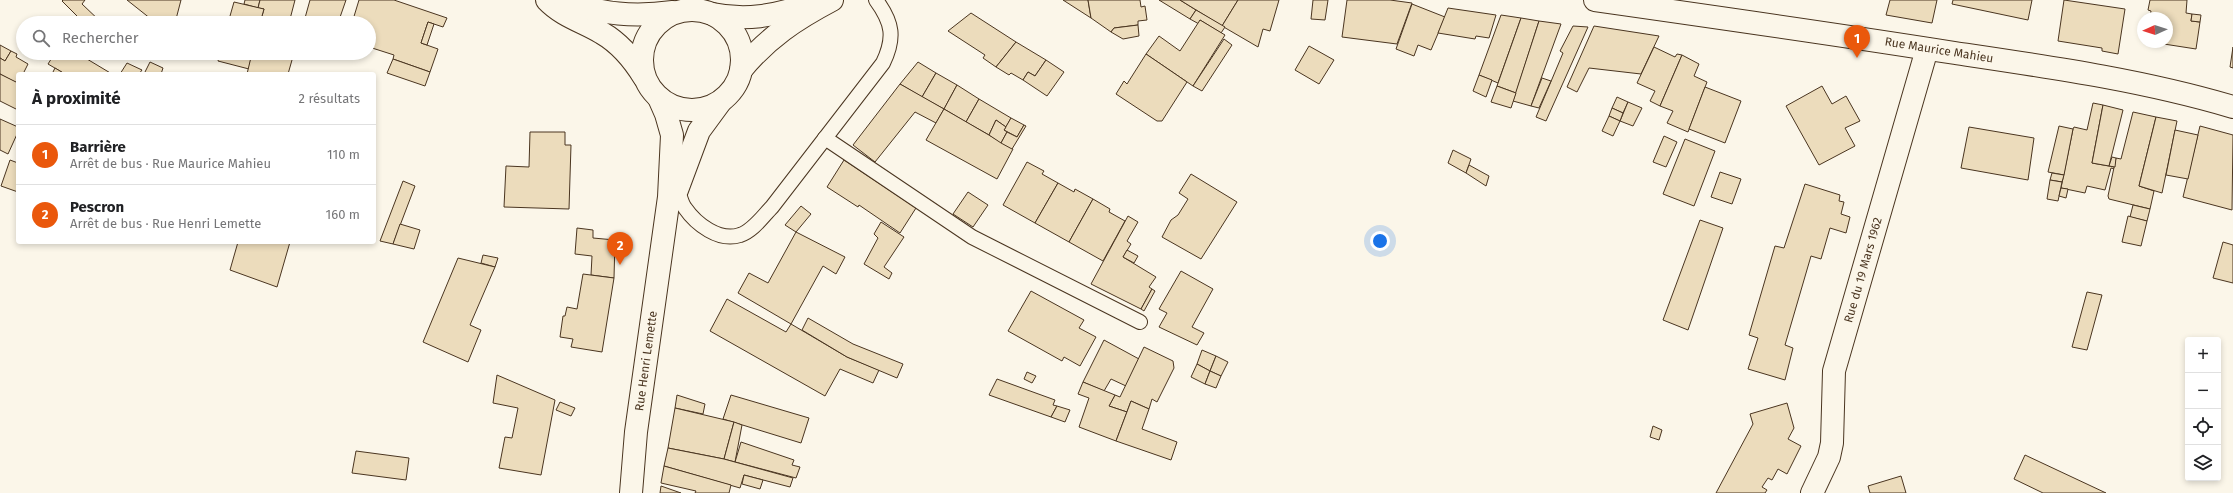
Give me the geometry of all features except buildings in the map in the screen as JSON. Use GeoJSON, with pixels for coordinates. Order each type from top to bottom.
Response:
{"type":"FeatureCollection","features":[{"type":"Feature","properties":{"kind":"street"},"geometry":{"type":"LineString","coordinates":[[547,0],[576,20],[603,33],[619,45],[630,56],[645,77],[653,92],[659,98],[673,107],[690,111],[706,109],[721,101],[734,88],[741,70],[757,50],[774,36],[811,11],[832,0]]}},
{"type":"Feature","properties":{"kind":"street"},"geometry":{"type":"LineString","coordinates":[[565,0],[595,11],[613,14],[643,16],[700,11],[709,14],[722,21],[733,32],[741,50],[741,70]]}},
{"type":"Feature","properties":{"kind":"street"},"geometry":{"type":"LineString","coordinates":[[709,14],[742,18],[765,17],[822,0]]}},
{"type":"Feature","properties":{"kind":"street","name":"Rue Maurice Mahieu"},"geometry":{"type":"LineString","coordinates":[[1594,0],[2069,70],[2150,85],[2233,107]]}},
{"type":"Feature","properties":{"kind":"street"},"geometry":{"type":"LineString","coordinates":[[645,77],[642,59],[645,41],[650,32],[663,19],[680,12]]}},
{"type":"Feature","properties":{"kind":"street","name":"Rue du 19 Mars 1962"},"geometry":{"type":"LineString","coordinates":[[1812,493],[1829,457],[1832,443],[1834,371],[1927,48]]}},
{"type":"Feature","properties":{"kind":"street","name":"Rue Henri Lemette"},"geometry":{"type":"LineString","coordinates":[[631,493],[636,432],[666,229],[672,135],[666,114],[659,98]]}},
{"type":"Feature","properties":{"kind":"street","name":"Rue Henri Lemette"},"geometry":{"type":"LineString","coordinates":[[666,229],[677,188],[699,131],[721,101]]}},
{"type":"Feature","properties":{"kind":"lane"},"geometry":{"type":"LineString","coordinates":[[677,188],[684,207],[695,221],[710,231],[726,236],[740,235],[752,228],[772,207],[884,63],[891,46],[892,33],[876,0]]}},
{"type":"Feature","properties":{"kind":"lane"},"geometry":{"type":"LineString","coordinates":[[825,138],[972,237],[1140,322]]}},
{"type":"Feature","properties":{"kind":"place","name":"Barrière"},"geometry":{"type":"Point","coordinates":[1857,58]}},
{"type":"Feature","properties":{"kind":"place","name":"Pescron"},"geometry":{"type":"Point","coordinates":[620,265]}}]}
